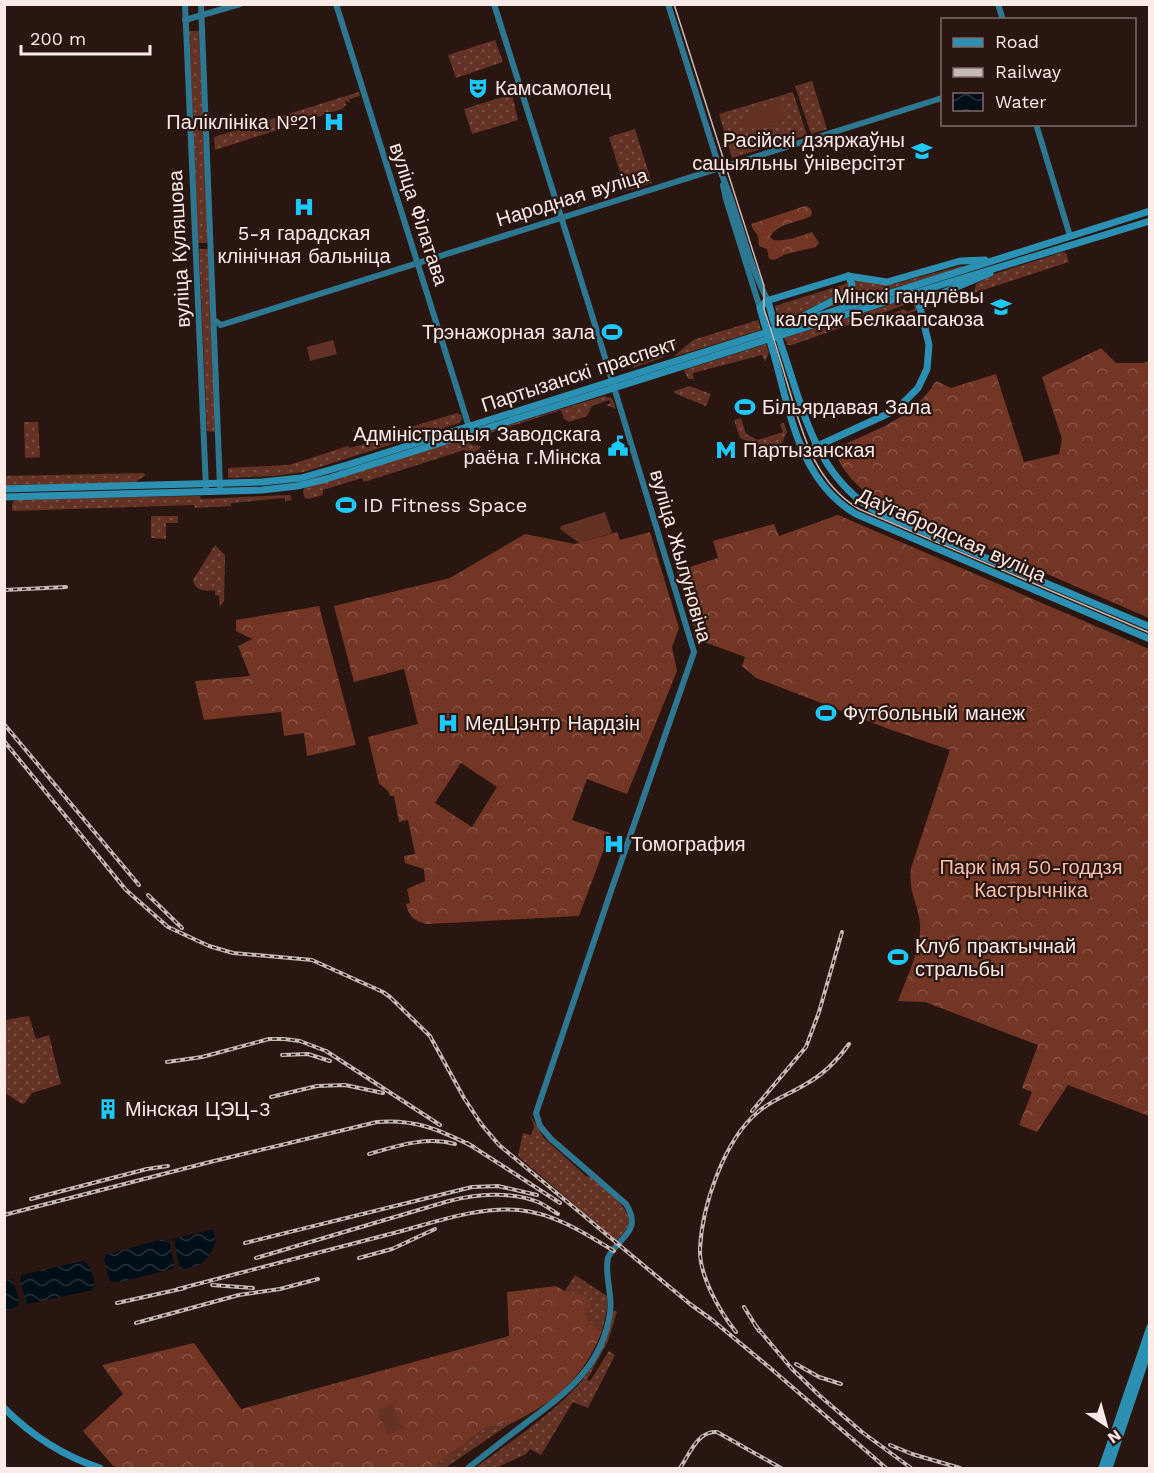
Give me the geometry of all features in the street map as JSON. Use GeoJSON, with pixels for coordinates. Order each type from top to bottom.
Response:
{"type":"FeatureCollection","features":[{"type":"Feature","properties":{"kind":"main road","name":"Партызанскі праспект"},"geometry":{"type":"LineString","coordinates":[[612,384],[784,326],[1149,212]]}},
{"type":"Feature","properties":{"kind":"main road","name":"Партызанскі праспект"},"geometry":{"type":"LineString","coordinates":[[4,489],[297,486],[612,384],[1149,221]]}},
{"type":"Feature","properties":{"kind":"main road"},"geometry":{"type":"LineString","coordinates":[[1070,236],[1070,245]]}},
{"type":"Feature","properties":{"kind":"main road"},"geometry":{"type":"LineString","coordinates":[[760,308],[768,300],[849,276],[886,282],[960,261],[993,260]]}},
{"type":"Feature","properties":{"kind":"main road"},"geometry":{"type":"LineString","coordinates":[[920,307],[926,300],[977,280],[1002,266]]}},
{"type":"Feature","properties":{"kind":"main road"},"geometry":{"type":"LineString","coordinates":[[784,326],[850,292],[852,284],[849,276]]}},
{"type":"Feature","properties":{"kind":"main road"},"geometry":{"type":"LineString","coordinates":[[802,453],[896,410],[914,393],[926,374],[929,345],[920,307],[916,297],[911,294]]}},
{"type":"Feature","properties":{"kind":"main road","name":"Даўгабродская вуліца"},"geometry":{"type":"LineString","coordinates":[[768,300],[817,446],[829,469],[843,487],[877,512],[1149,627]]}},
{"type":"Feature","properties":{"kind":"main road","name":"Даўгабродская вуліца"},"geometry":{"type":"LineString","coordinates":[[760,308],[802,453],[820,481],[839,503],[856,514],[1149,639]]}},
{"type":"Feature","properties":{"kind":"main road"},"geometry":{"type":"LineString","coordinates":[[774,355],[783,349]]}},
{"type":"Feature","properties":{"kind":"main road","name":"Партызанскі праспект"},"geometry":{"type":"LineString","coordinates":[[220,487],[301,478],[470,429]]}},
{"type":"Feature","properties":{"kind":"main road"},"geometry":{"type":"LineString","coordinates":[[297,486],[301,478]]}},
{"type":"Feature","properties":{"kind":"main road","name":"Партызанскі праспект"},"geometry":{"type":"LineString","coordinates":[[4,497],[206,487]]}},
{"type":"Feature","properties":{"kind":"main road"},"geometry":{"type":"LineString","coordinates":[[1102,1468],[1149,1327]]}},
{"type":"Feature","properties":{"kind":"main road"},"geometry":{"type":"LineString","coordinates":[[1109,1468],[1149,1347]]}},
{"type":"Feature","properties":{"kind":"main road"},"geometry":{"type":"LineString","coordinates":[[4,1408],[40,1439],[76,1460],[100,1468]]}},
{"type":"Feature","properties":{"kind":"street","name":"вуліца Куляшова"},"geometry":{"type":"LineString","coordinates":[[185,4],[206,487]]}},
{"type":"Feature","properties":{"kind":"street","name":"вуліца Куляшова"},"geometry":{"type":"LineString","coordinates":[[199,4],[220,487]]}},
{"type":"Feature","properties":{"kind":"street"},"geometry":{"type":"LineString","coordinates":[[199,4],[188,9],[185,17],[201,17],[240,4]]}},
{"type":"Feature","properties":{"kind":"street","name":"вуліца Філатава"},"geometry":{"type":"LineString","coordinates":[[336,4],[470,429]]}},
{"type":"Feature","properties":{"kind":"street","name":"вуліца Жылуновіча"},"geometry":{"type":"LineString","coordinates":[[468,1468],[576,1384],[590,1366],[600,1347],[610,1316],[608,1258],[631,1227],[631,1213],[626,1204],[551,1139],[540,1126],[536,1113],[694,652],[494,4]]}},
{"type":"Feature","properties":{"kind":"street"},"geometry":{"type":"LineString","coordinates":[[668,4],[759,285],[768,300]]}},
{"type":"Feature","properties":{"kind":"street","name":"Народная вуліца"},"geometry":{"type":"LineString","coordinates":[[214,320],[221,325],[561,218],[721,171],[941,98]]}},
{"type":"Feature","properties":{"kind":"street"},"geometry":{"type":"LineString","coordinates":[[1037,126],[1070,236]]}},
{"type":"Feature","properties":{"kind":"street"},"geometry":{"type":"LineString","coordinates":[[721,171],[726,199],[760,308]]}},
{"type":"Feature","properties":{"kind":"street"},"geometry":{"type":"LineString","coordinates":[[204,436],[218,435]]}},
{"type":"Feature","properties":{"kind":"shaded area"},"geometry":{"type":"Polygon","coordinates":[[[189,31],[199,31],[208,240],[206,243],[198,243],[189,31]]]}},
{"type":"Feature","properties":{"kind":"shaded area"},"geometry":{"type":"Polygon","coordinates":[[[495,40],[503,62],[456,78],[448,55],[495,40]]]}},
{"type":"Feature","properties":{"kind":"shaded area"},"geometry":{"type":"Polygon","coordinates":[[[812,81],[827,129],[811,134],[795,86],[812,81]]]}},
{"type":"Feature","properties":{"kind":"shaded area"},"geometry":{"type":"Polygon","coordinates":[[[359,92],[360,96],[349,99],[350,103],[345,100],[346,105],[342,109],[215,150],[214,137],[359,92]]]}},
{"type":"Feature","properties":{"kind":"shaded area"},"geometry":{"type":"Polygon","coordinates":[[[793,92],[807,135],[732,158],[719,114],[793,92]]]}},
{"type":"Feature","properties":{"kind":"shaded area"},"geometry":{"type":"Polygon","coordinates":[[[512,94],[518,120],[472,134],[464,109],[512,94]]]}},
{"type":"Feature","properties":{"kind":"shaded area"},"geometry":{"type":"Polygon","coordinates":[[[781,102],[786,119],[747,131],[742,114],[781,102]]]}},
{"type":"Feature","properties":{"kind":"shaded area"},"geometry":{"type":"Polygon","coordinates":[[[635,129],[652,183],[626,191],[609,137],[635,129]]]}},
{"type":"Feature","properties":{"kind":"shaded area"},"geometry":{"type":"Polygon","coordinates":[[[199,249],[208,249],[215,432],[207,431],[199,249]]]}},
{"type":"Feature","properties":{"kind":"shaded area"},"geometry":{"type":"Polygon","coordinates":[[[1063,252],[1066,253],[1069,262],[974,293],[976,284],[994,274],[1063,252]]]}},
{"type":"Feature","properties":{"kind":"shaded area"},"geometry":{"type":"Polygon","coordinates":[[[963,267],[824,309],[851,295],[854,291],[854,282],[858,280],[894,284],[963,267]]]}},
{"type":"Feature","properties":{"kind":"shaded area"},"geometry":{"type":"Polygon","coordinates":[[[848,283],[848,289],[844,292],[779,323],[775,306],[848,283]]]}},
{"type":"Feature","properties":{"kind":"shaded area"},"geometry":{"type":"Polygon","coordinates":[[[914,297],[919,310],[878,321],[904,309],[907,312],[915,309],[913,302],[792,345],[786,345],[784,338],[914,297]]]}},
{"type":"Feature","properties":{"kind":"shaded area"},"geometry":{"type":"Polygon","coordinates":[[[758,320],[761,330],[673,357],[693,340],[758,320]]]}},
{"type":"Feature","properties":{"kind":"shaded area"},"geometry":{"type":"Polygon","coordinates":[[[333,340],[337,354],[310,361],[307,347],[333,340]]]}},
{"type":"Feature","properties":{"kind":"shaded area"},"geometry":{"type":"Polygon","coordinates":[[[676,340],[677,343],[664,357],[633,368],[643,351],[676,340]]]}},
{"type":"Feature","properties":{"kind":"shaded area"},"geometry":{"type":"Polygon","coordinates":[[[766,344],[769,352],[765,362],[762,355],[693,373],[694,382],[693,379],[688,379],[684,370],[766,344]]]}},
{"type":"Feature","properties":{"kind":"shaded area"},"geometry":{"type":"Polygon","coordinates":[[[690,386],[711,394],[706,406],[674,393],[674,391],[690,386]]]}},
{"type":"Feature","properties":{"kind":"shaded area"},"geometry":{"type":"Polygon","coordinates":[[[604,396],[612,398],[616,409],[606,405],[611,403],[609,400],[592,406],[587,416],[569,422],[564,419],[561,410],[484,435],[483,440],[477,442],[473,436],[604,396]]]}},
{"type":"Feature","properties":{"kind":"shaded area"},"geometry":{"type":"Polygon","coordinates":[[[457,413],[461,415],[462,420],[459,423],[304,472],[228,478],[228,468],[289,465],[348,446],[350,448],[371,442],[371,439],[457,413]]]}},
{"type":"Feature","properties":{"kind":"shaded area"},"geometry":{"type":"Polygon","coordinates":[[[741,418],[746,434],[758,440],[783,432],[780,424],[784,423],[787,432],[782,443],[766,449],[740,438],[734,420],[741,418]]]}},
{"type":"Feature","properties":{"kind":"shaded area"},"geometry":{"type":"Polygon","coordinates":[[[24,422],[38,422],[40,457],[25,458],[24,422]]]}},
{"type":"Feature","properties":{"kind":"shaded area"},"geometry":{"type":"Polygon","coordinates":[[[467,438],[472,445],[481,446],[479,450],[473,452],[464,450],[364,482],[362,478],[323,490],[323,495],[305,498],[304,488],[467,438]]]}},
{"type":"Feature","properties":{"kind":"shaded area"},"geometry":{"type":"Polygon","coordinates":[[[143,473],[146,475],[134,483],[5,486],[4,476],[143,473]]]}},
{"type":"Feature","properties":{"kind":"shaded area"},"geometry":{"type":"Polygon","coordinates":[[[290,495],[292,500],[285,501],[285,498],[231,503],[231,506],[195,508],[194,505],[12,511],[12,504],[16,499],[200,496],[201,499],[290,495]]]}},
{"type":"Feature","properties":{"kind":"shaded area"},"geometry":{"type":"Polygon","coordinates":[[[605,512],[612,533],[579,543],[560,529],[561,526],[605,512]]]}},
{"type":"Feature","properties":{"kind":"shaded area"},"geometry":{"type":"Polygon","coordinates":[[[151,516],[178,516],[178,523],[166,523],[166,539],[151,538],[151,516]]]}},
{"type":"Feature","properties":{"kind":"shaded area"},"geometry":{"type":"Polygon","coordinates":[[[215,545],[225,555],[224,601],[220,607],[219,596],[215,595],[215,591],[196,587],[193,580],[215,545]]]}},
{"type":"Feature","properties":{"kind":"shaded area"},"geometry":{"type":"Polygon","coordinates":[[[29,1016],[36,1039],[49,1035],[61,1084],[32,1093],[22,1104],[5,1093],[5,1020],[29,1016]]]}},
{"type":"Feature","properties":{"kind":"shaded area"},"geometry":{"type":"Polygon","coordinates":[[[531,1116],[544,1138],[620,1203],[628,1215],[629,1224],[616,1241],[518,1156],[523,1133],[531,1135],[534,1127],[531,1116]]]}},
{"type":"Feature","properties":{"kind":"shaded area"},"geometry":{"type":"Polygon","coordinates":[[[575,1275],[607,1296],[607,1309],[602,1331],[588,1321],[565,1291],[575,1275]]]}},
{"type":"Feature","properties":{"kind":"shaded area"},"geometry":{"type":"Polygon","coordinates":[[[612,1312],[617,1312],[608,1341],[587,1380],[590,1381],[609,1351],[615,1355],[588,1408],[573,1402],[541,1455],[530,1449],[526,1454],[496,1468],[475,1468],[540,1420],[572,1392],[593,1364],[612,1312]]]}},
{"type":"Feature","properties":{"kind":"shaded area"},"geometry":{"type":"Polygon","coordinates":[[[392,1404],[403,1428],[388,1435],[377,1411],[392,1404]]]}},
{"type":"Feature","properties":{"kind":"shaded area"},"geometry":{"type":"Polygon","coordinates":[[[504,1422],[508,1425],[445,1468],[431,1468],[486,1427],[498,1426],[504,1422]]]}},
{"type":"Feature","properties":{"kind":"green space"},"geometry":{"type":"Polygon","coordinates":[[[805,206],[810,208],[811,216],[784,225],[770,236],[773,240],[782,240],[812,232],[819,243],[816,247],[786,254],[774,260],[769,259],[767,249],[759,246],[758,236],[751,224],[805,206]]]}},
{"type":"Feature","properties":{"kind":"green space"},"geometry":{"type":"Polygon","coordinates":[[[1101,348],[1116,363],[1149,361],[1149,618],[876,500],[851,478],[833,449],[891,423],[915,406],[936,381],[951,388],[996,374],[1024,462],[1059,454],[1062,439],[1042,377],[1101,348]]]}},
{"type":"Feature","properties":{"kind":"green space","name":"Парк імя 50-годдзя Кастрычніка"},"geometry":{"type":"Polygon","coordinates":[[[838,515],[1149,649],[1149,1116],[1068,1085],[1037,1132],[1019,1125],[1032,1092],[1022,1088],[1038,1045],[925,1002],[898,1001],[913,963],[920,933],[919,916],[910,877],[911,868],[950,750],[756,678],[742,666],[745,657],[699,640],[677,571],[718,558],[713,541],[774,524],[779,536],[838,515]]]}},
{"type":"Feature","properties":{"kind":"green space"},"geometry":{"type":"Polygon","coordinates":[[[617,532],[620,540],[650,532],[679,628],[672,647],[677,671],[627,794],[587,779],[572,820],[610,833],[579,916],[427,924],[419,921],[413,918],[407,908],[406,904],[410,903],[407,889],[425,881],[424,869],[405,863],[404,856],[415,854],[408,820],[399,822],[394,796],[390,796],[379,783],[368,737],[418,724],[404,669],[354,682],[334,606],[450,578],[525,534],[575,544],[617,532]],[[461,763],[435,803],[472,827],[497,787],[461,763]]]}},
{"type":"Feature","properties":{"kind":"green space"},"geometry":{"type":"Polygon","coordinates":[[[319,606],[356,745],[307,756],[304,733],[284,736],[281,712],[204,720],[195,681],[250,676],[238,646],[252,639],[236,631],[236,620],[319,606]]]}},
{"type":"Feature","properties":{"kind":"green space"},"geometry":{"type":"Polygon","coordinates":[[[556,1286],[585,1296],[592,1304],[584,1315],[588,1321],[602,1331],[586,1363],[565,1388],[539,1408],[508,1425],[504,1422],[498,1426],[486,1427],[431,1468],[121,1468],[113,1466],[83,1431],[123,1394],[102,1365],[194,1343],[241,1409],[509,1336],[507,1292],[556,1286]]]}},
{"type":"Feature","properties":{"kind":"water"},"geometry":{"type":"Polygon","coordinates":[[[213,1230],[216,1240],[208,1258],[200,1265],[180,1269],[174,1239],[213,1230]]]}},
{"type":"Feature","properties":{"kind":"water"},"geometry":{"type":"Polygon","coordinates":[[[162,1239],[170,1244],[174,1265],[172,1269],[120,1282],[110,1281],[104,1260],[106,1255],[162,1239]]]}},
{"type":"Feature","properties":{"kind":"water"},"geometry":{"type":"Polygon","coordinates":[[[83,1261],[92,1274],[93,1290],[27,1304],[20,1281],[22,1275],[83,1261]]]}},
{"type":"Feature","properties":{"kind":"water"},"geometry":{"type":"Polygon","coordinates":[[[12,1279],[19,1306],[5,1311],[5,1281],[12,1279]]]}},
{"type":"Feature","properties":{"kind":"tram line"},"geometry":{"type":"LineString","coordinates":[[674,4],[764,286],[764,309],[800,424],[813,456],[831,486],[859,509],[1150,633]]}},
{"type":"Feature","properties":{"kind":"railway"},"geometry":{"type":"LineString","coordinates":[[4,590],[66,587]]}},
{"type":"Feature","properties":{"kind":"railway"},"geometry":{"type":"LineString","coordinates":[[4,724],[139,885]]}},
{"type":"Feature","properties":{"kind":"railway"},"geometry":{"type":"LineString","coordinates":[[4,741],[126,890],[168,927],[209,946],[233,953],[312,960],[390,997],[430,1036],[464,1098],[499,1145],[769,1367],[886,1468]]}},
{"type":"Feature","properties":{"kind":"railway"},"geometry":{"type":"LineString","coordinates":[[148,895],[182,928]]}},
{"type":"Feature","properties":{"kind":"railway"},"geometry":{"type":"LineString","coordinates":[[752,1111],[806,1047],[819,1012],[842,932]]}},
{"type":"Feature","properties":{"kind":"railway"},"geometry":{"type":"LineString","coordinates":[[167,1062],[202,1057],[269,1039],[300,1041],[326,1051],[440,1125]]}},
{"type":"Feature","properties":{"kind":"railway"},"geometry":{"type":"LineString","coordinates":[[736,1332],[712,1293],[701,1259],[700,1249],[705,1213],[717,1175],[735,1139],[758,1112],[819,1076],[849,1044]]}},
{"type":"Feature","properties":{"kind":"railway"},"geometry":{"type":"LineString","coordinates":[[282,1055],[308,1054],[330,1061]]}},
{"type":"Feature","properties":{"kind":"railway"},"geometry":{"type":"LineString","coordinates":[[271,1097],[317,1086],[345,1085],[383,1093]]}},
{"type":"Feature","properties":{"kind":"railway"},"geometry":{"type":"LineString","coordinates":[[4,1215],[377,1122],[416,1124],[474,1147]]}},
{"type":"Feature","properties":{"kind":"railway"},"geometry":{"type":"LineString","coordinates":[[369,1154],[422,1142],[455,1144]]}},
{"type":"Feature","properties":{"kind":"railway"},"geometry":{"type":"LineString","coordinates":[[467,1143],[560,1203]]}},
{"type":"Feature","properties":{"kind":"railway"},"geometry":{"type":"LineString","coordinates":[[31,1199],[147,1169],[168,1166]]}},
{"type":"Feature","properties":{"kind":"railway"},"geometry":{"type":"LineString","coordinates":[[245,1243],[472,1187],[498,1186],[537,1195]]}},
{"type":"Feature","properties":{"kind":"railway"},"geometry":{"type":"LineString","coordinates":[[256,1258],[449,1201],[470,1197],[516,1196],[538,1202],[558,1214]]}},
{"type":"Feature","properties":{"kind":"railway"},"geometry":{"type":"LineString","coordinates":[[178,1289],[456,1216],[488,1210],[519,1210],[544,1215],[580,1231],[614,1251]]}},
{"type":"Feature","properties":{"kind":"railway"},"geometry":{"type":"LineString","coordinates":[[359,1258],[392,1249],[435,1229]]}},
{"type":"Feature","properties":{"kind":"railway"},"geometry":{"type":"LineString","coordinates":[[136,1323],[239,1295],[280,1289],[318,1279]]}},
{"type":"Feature","properties":{"kind":"railway"},"geometry":{"type":"LineString","coordinates":[[212,1285],[253,1288]]}},
{"type":"Feature","properties":{"kind":"railway"},"geometry":{"type":"LineString","coordinates":[[117,1303],[185,1288]]}},
{"type":"Feature","properties":{"kind":"railway"},"geometry":{"type":"LineString","coordinates":[[744,1307],[759,1331]]}},
{"type":"Feature","properties":{"kind":"railway"},"geometry":{"type":"LineString","coordinates":[[755,1325],[792,1369],[820,1396],[862,1432],[911,1468]]}},
{"type":"Feature","properties":{"kind":"railway"},"geometry":{"type":"LineString","coordinates":[[796,1364],[819,1377],[841,1384]]}},
{"type":"Feature","properties":{"kind":"railway"},"geometry":{"type":"LineString","coordinates":[[680,1468],[699,1439],[710,1432],[717,1432],[781,1468]]}},
{"type":"Feature","properties":{"kind":"railway"},"geometry":{"type":"LineString","coordinates":[[890,1445],[960,1468]]}},
{"type":"Feature","properties":{"kind":"place","name":"Камсамолец"},"geometry":{"type":"Point","coordinates":[478,88]}},
{"type":"Feature","properties":{"kind":"place","name":"Паліклініка №21"},"geometry":{"type":"Point","coordinates":[334,122]}},
{"type":"Feature","properties":{"kind":"place","name":"Расійскі дзяржаўны сацыяльны ўніверсітэт"},"geometry":{"type":"Point","coordinates":[922,151]}},
{"type":"Feature","properties":{"kind":"place","name":"5-я гарадская клінічная бальніца"},"geometry":{"type":"Point","coordinates":[304,207]}},
{"type":"Feature","properties":{"kind":"place","name":"Мінскі гандлёвы каледж Белкаапсаюза"},"geometry":{"type":"Point","coordinates":[1001,307]}},
{"type":"Feature","properties":{"kind":"place","name":"Трэнажорная зала"},"geometry":{"type":"Point","coordinates":[612,332]}},
{"type":"Feature","properties":{"kind":"place","name":"Більярдавая Зала"},"geometry":{"type":"Point","coordinates":[745,407]}},
{"type":"Feature","properties":{"kind":"place","name":"Адміністрацыя Заводскага раёна г.Мінска"},"geometry":{"type":"Point","coordinates":[618,446]}},
{"type":"Feature","properties":{"kind":"place","name":"Партызанская"},"geometry":{"type":"Point","coordinates":[726,450]}},
{"type":"Feature","properties":{"kind":"place","name":"ID Fitness Space"},"geometry":{"type":"Point","coordinates":[346,505]}},
{"type":"Feature","properties":{"kind":"place","name":"Футбольный манеж"},"geometry":{"type":"Point","coordinates":[826,713]}},
{"type":"Feature","properties":{"kind":"place","name":"МедЦэнтр Нардзін"},"geometry":{"type":"Point","coordinates":[448,723]}},
{"type":"Feature","properties":{"kind":"place","name":"Томография"},"geometry":{"type":"Point","coordinates":[614,844]}},
{"type":"Feature","properties":{"kind":"place","name":"Клуб практычнай стральбы"},"geometry":{"type":"Point","coordinates":[898,957]}},
{"type":"Feature","properties":{"kind":"place","name":"Мінская ЦЭЦ-3"},"geometry":{"type":"Point","coordinates":[108,1109]}}]}
